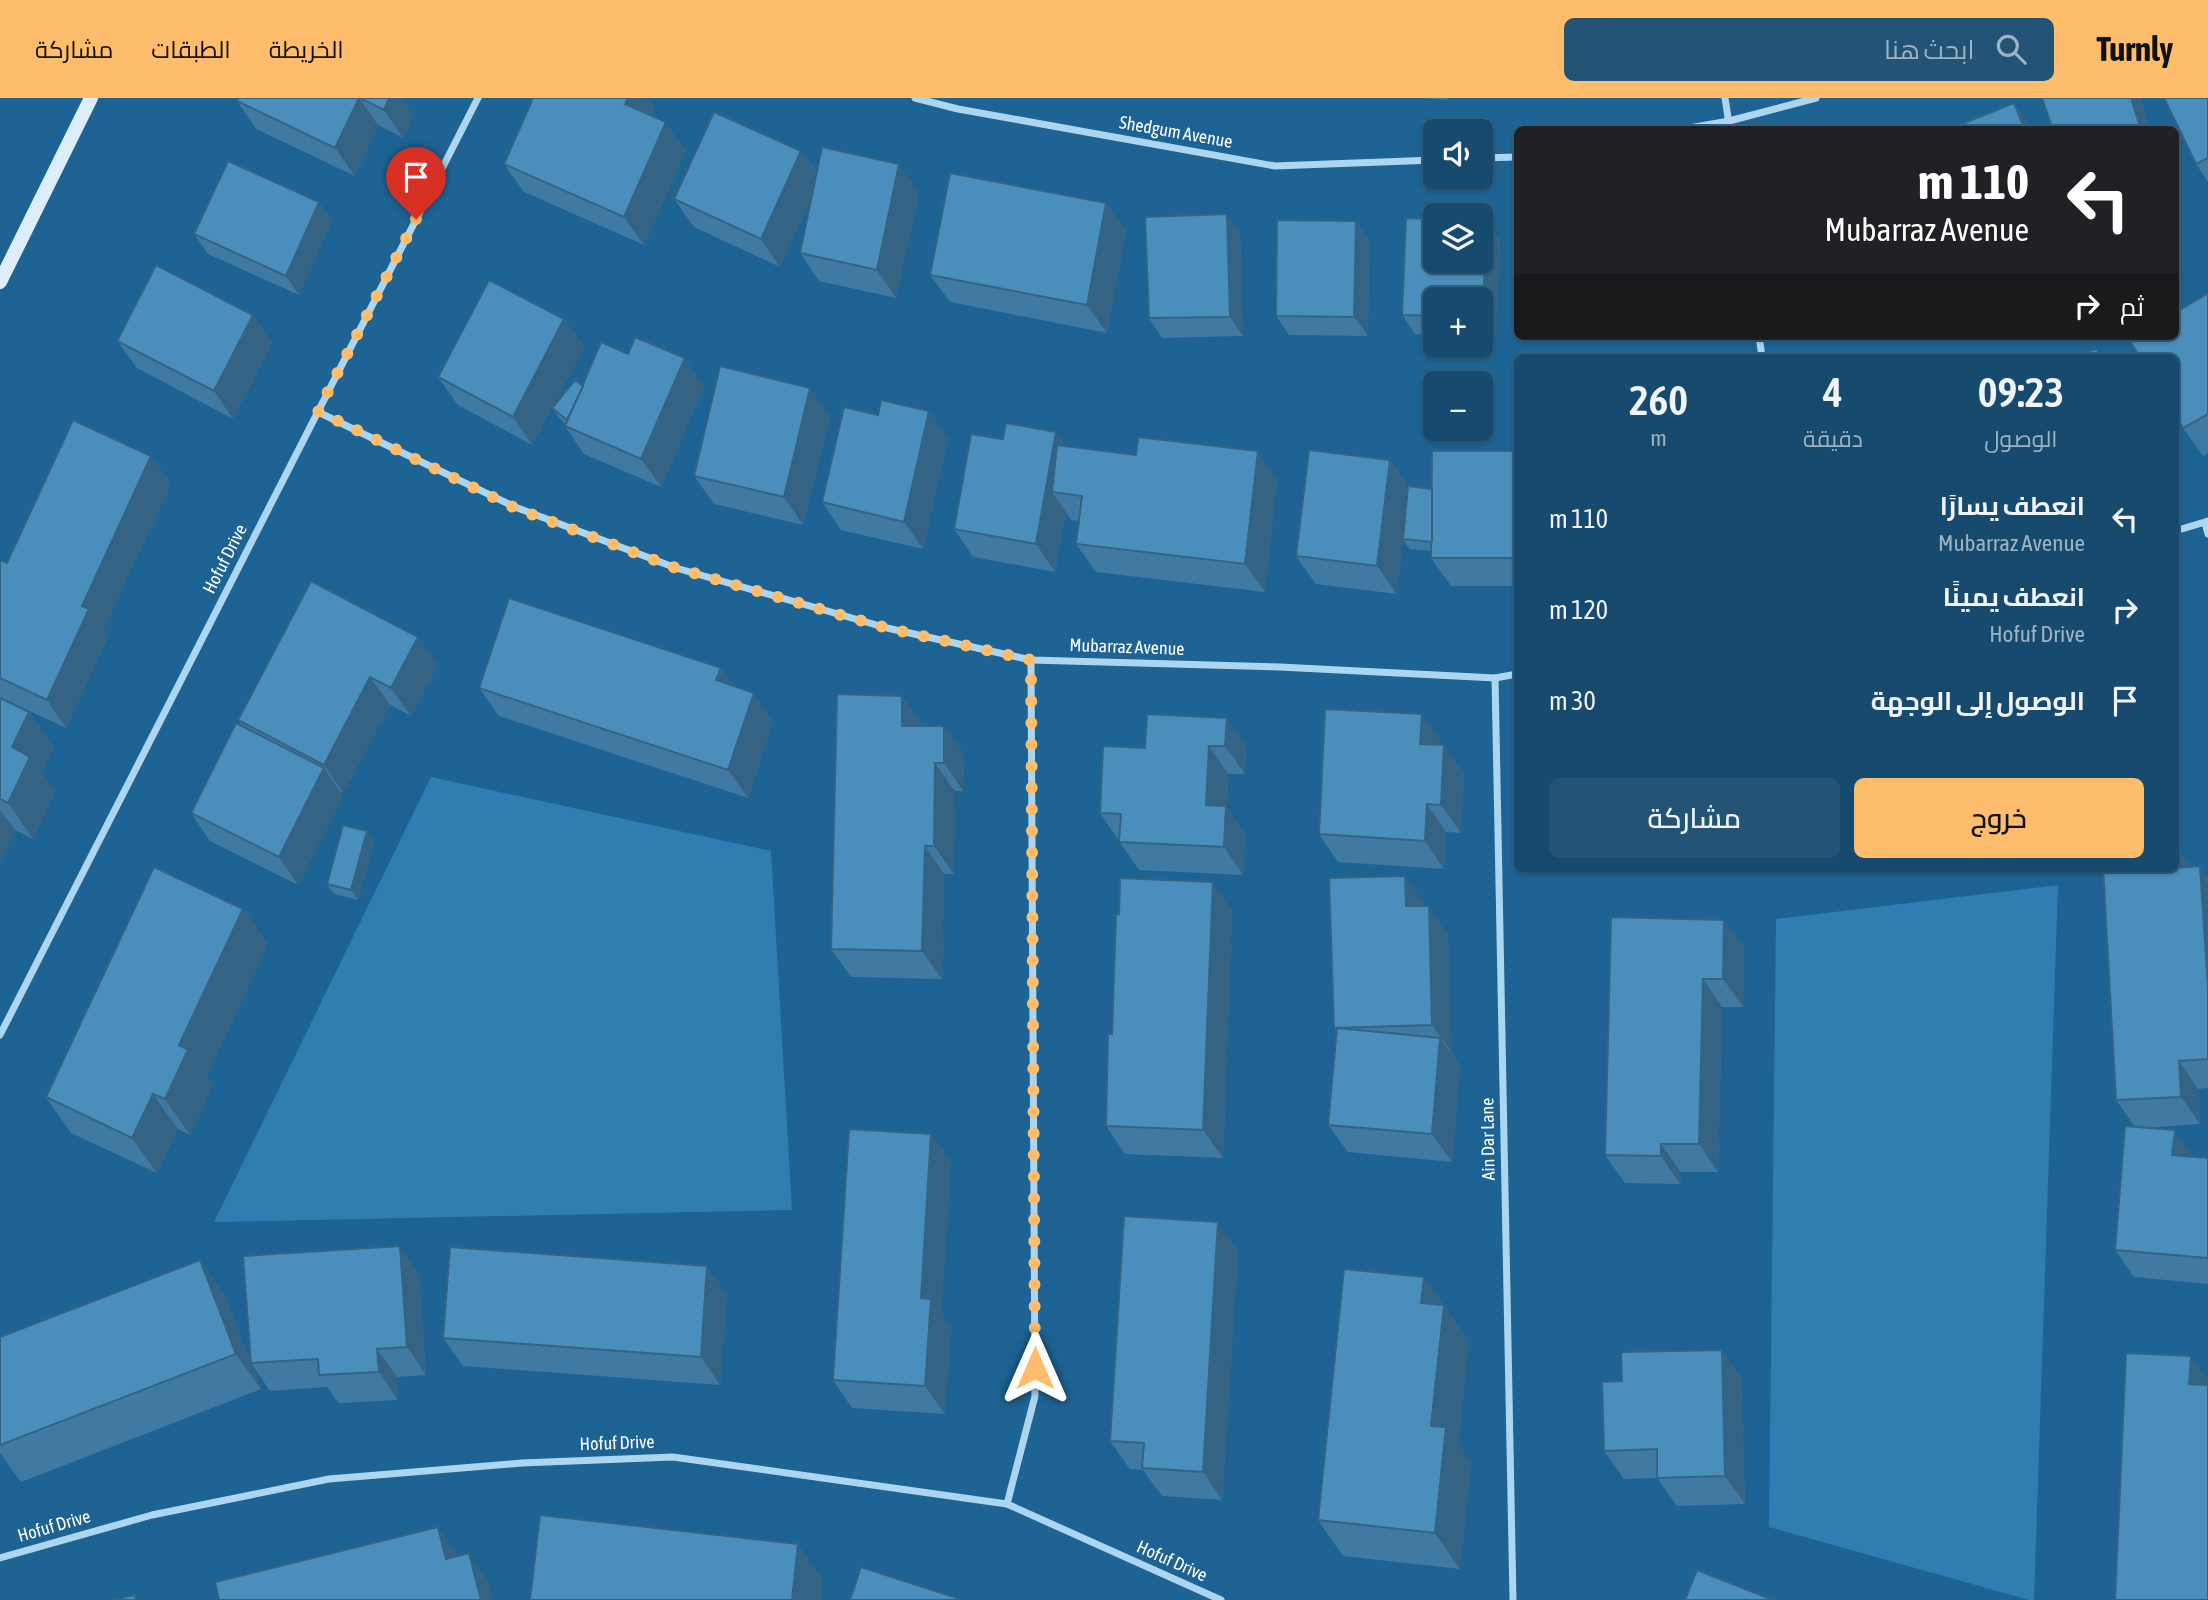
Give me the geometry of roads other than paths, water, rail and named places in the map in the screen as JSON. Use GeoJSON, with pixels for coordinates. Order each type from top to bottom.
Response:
{"type":"FeatureCollection","features":[{"type":"Feature","properties":{"kind":"main road"},"geometry":{"type":"LineString","coordinates":[[0,282],[91,98]]}},
{"type":"Feature","properties":{"kind":"street","name":"Hofuf Drive"},"geometry":{"type":"LineString","coordinates":[[0,1035],[478,98]]}},
{"type":"Feature","properties":{"kind":"street","name":"Shedgum Avenue"},"geometry":{"type":"LineString","coordinates":[[915,98],[958,109],[1275,166],[1423,160]]}},
{"type":"Feature","properties":{"kind":"street"},"geometry":{"type":"LineString","coordinates":[[1725,98],[1729,125],[1816,98]]}},
{"type":"Feature","properties":{"kind":"street"},"geometry":{"type":"LineString","coordinates":[[1493,157],[1514,156]]}},
{"type":"Feature","properties":{"kind":"street","name":"Mubarraz Avenue"},"geometry":{"type":"LineString","coordinates":[[318,411],[515,508],[676,568],[887,628],[1031,660],[1280,667],[1496,678],[1514,675]]}},
{"type":"Feature","properties":{"kind":"street"},"geometry":{"type":"LineString","coordinates":[[2179,530],[2206,522],[2208,534]]}},
{"type":"Feature","properties":{"kind":"street"},"geometry":{"type":"LineString","coordinates":[[1007,1504],[1035,1396],[1031,660]]}},
{"type":"Feature","properties":{"kind":"street","name":"Ain Dar Lane"},"geometry":{"type":"LineString","coordinates":[[1496,678],[1513,1600]]}},
{"type":"Feature","properties":{"kind":"street","name":"Hofuf Drive"},"geometry":{"type":"LineString","coordinates":[[0,1558],[152,1514],[330,1479],[522,1463],[673,1457],[1007,1504],[1222,1600]]}}]}
